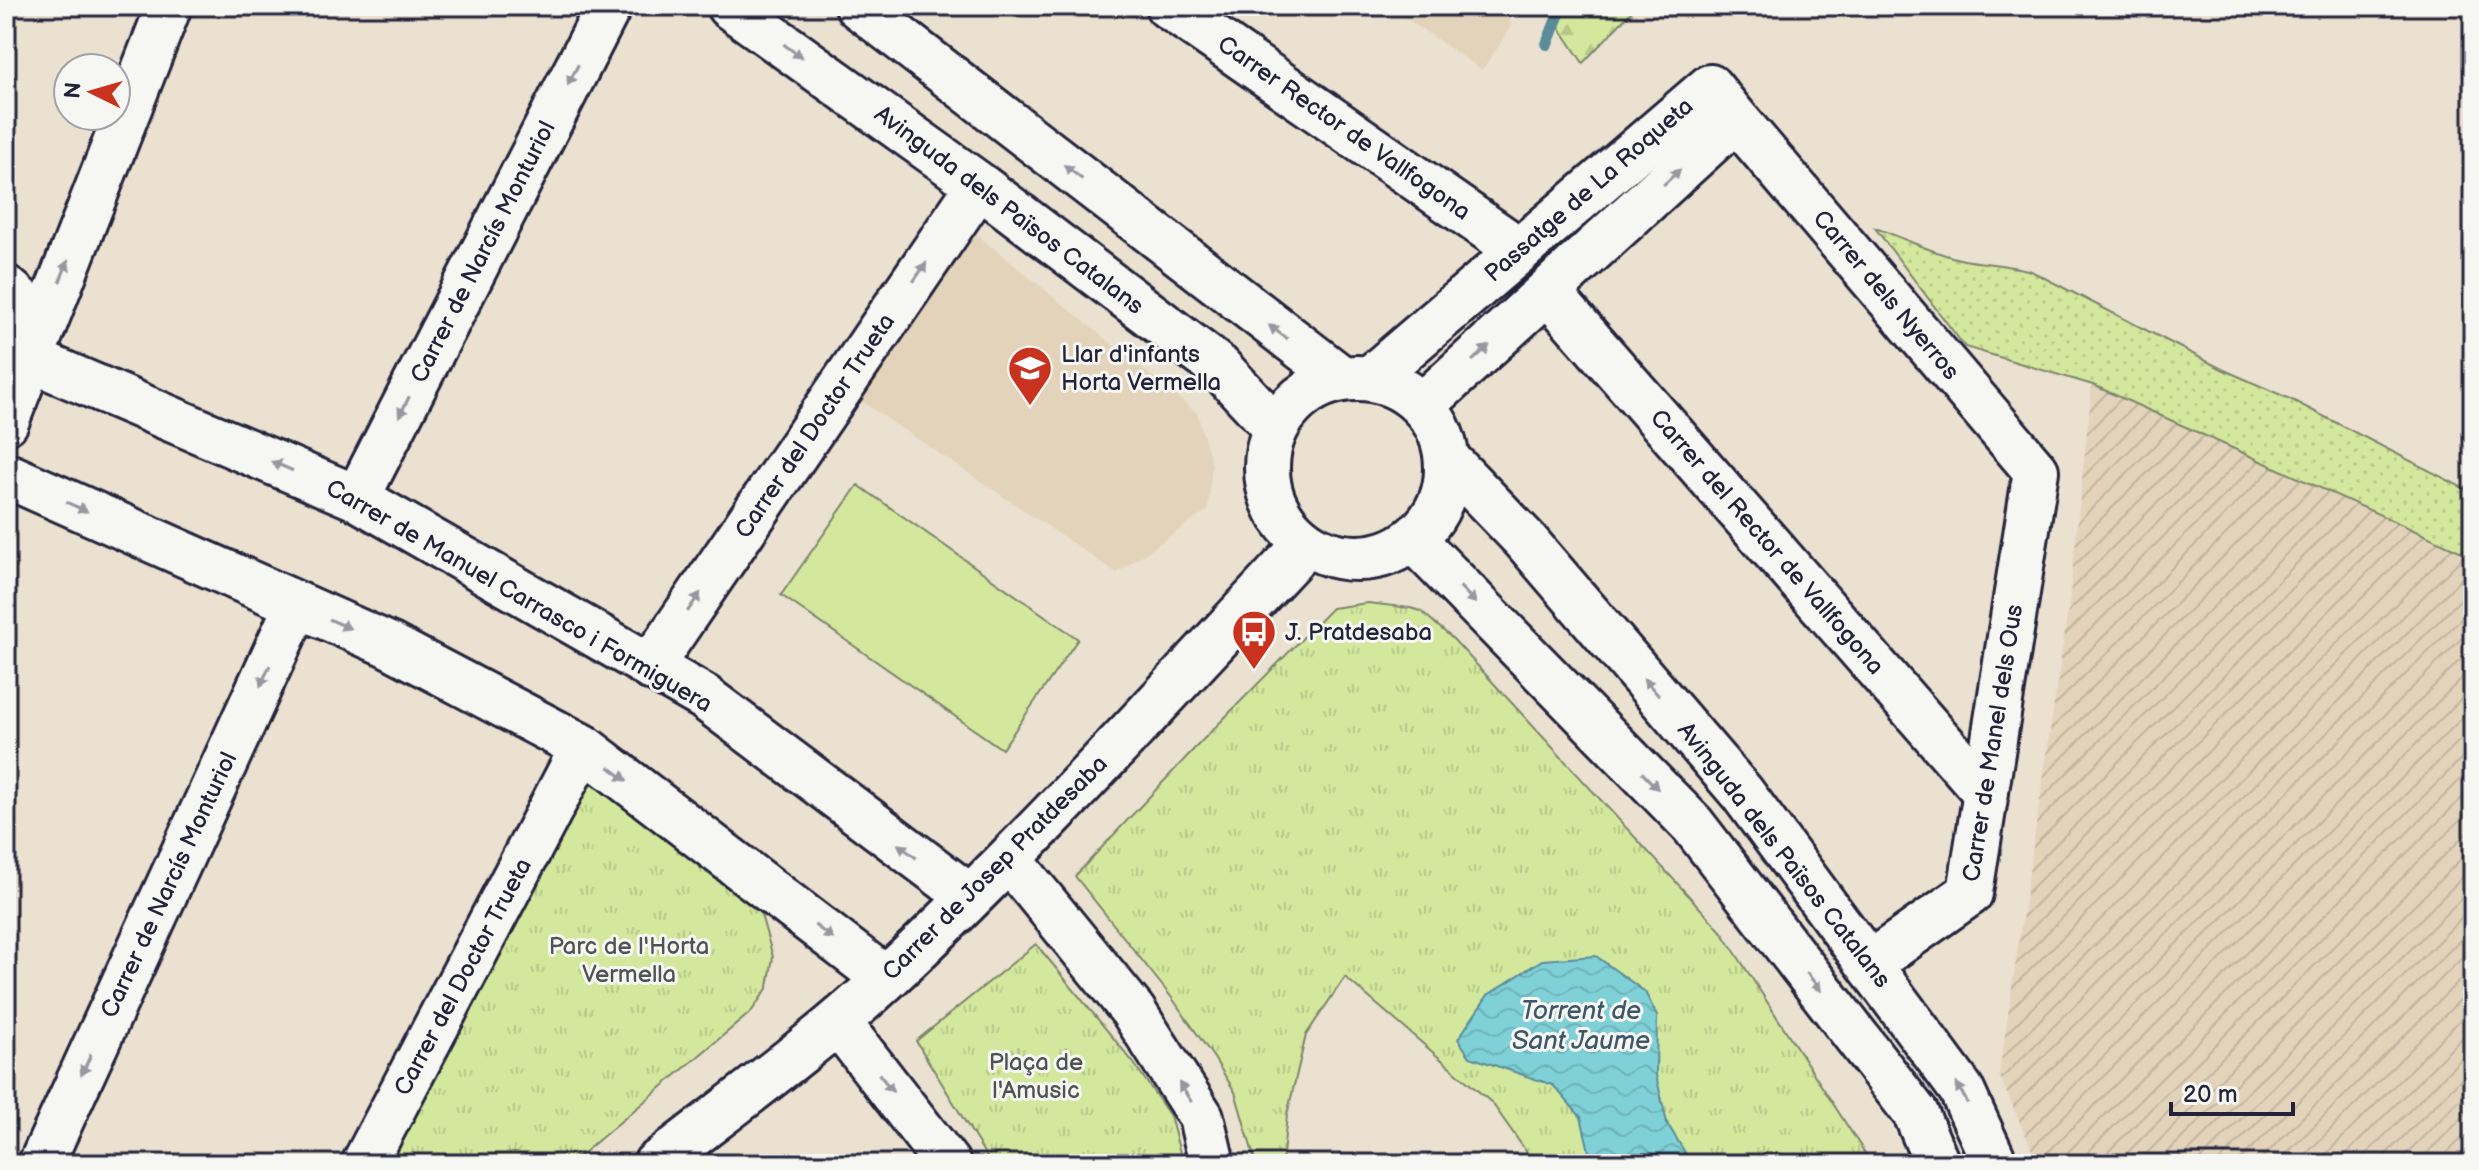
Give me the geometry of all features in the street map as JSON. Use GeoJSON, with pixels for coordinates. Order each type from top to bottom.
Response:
{"type":"FeatureCollection","features":[{"type":"Feature","properties":{"kind":"street"},"geometry":{"type":"LineString","coordinates":[[6,422],[169,6]]}},
{"type":"Feature","properties":{"kind":"street","name":"Carrer de Narcís Monturiol"},"geometry":{"type":"LineString","coordinates":[[357,498],[609,6]]}},
{"type":"Feature","properties":{"kind":"street","name":"Avinguda dels Països Catalans"},"geometry":{"type":"LineString","coordinates":[[729,6],[979,185],[1219,367],[1276,428]]}},
{"type":"Feature","properties":{"kind":"street"},"geometry":{"type":"LineString","coordinates":[[858,6],[1356,378],[1399,387],[1423,405],[1440,430],[1448,460],[1447,482],[1440,504],[1429,523],[1413,539],[1388,553],[1360,558],[1332,555],[1307,543],[1284,520],[1270,491],[1267,470],[1269,448],[1276,428],[1292,405],[1315,388],[1356,378]]}},
{"type":"Feature","properties":{"kind":"street","name":"Carrer Rector de Vallfogona"},"geometry":{"type":"LineString","coordinates":[[1168,6],[1519,250]]}},
{"type":"Feature","properties":{"kind":"street","name":"Passatge de La Roqueta"},"geometry":{"type":"LineString","coordinates":[[1356,378],[1519,250],[1710,87],[1736,119],[1423,405]]}},
{"type":"Feature","properties":{"kind":"street","name":"Carrer dels Nyerros"},"geometry":{"type":"LineString","coordinates":[[1736,119],[2036,471]]}},
{"type":"Feature","properties":{"kind":"street","name":"Carrer del Doctor Trueta"},"geometry":{"type":"LineString","coordinates":[[650,667],[979,185]]}},
{"type":"Feature","properties":{"kind":"street"},"geometry":{"type":"LineString","coordinates":[[6,288],[20,300],[35,346]]}},
{"type":"Feature","properties":{"kind":"street","name":"Carrer del Rector de Vallfogona"},"geometry":{"type":"LineString","coordinates":[[1548,292],[1986,793]]}},
{"type":"Feature","properties":{"kind":"street","name":"Carrer de Manuel Carrasco i Formiguera"},"geometry":{"type":"LineString","coordinates":[[35,346],[357,498],[704,697],[970,897]]}},
{"type":"Feature","properties":{"kind":"street","name":"Avinguda dels Països Catalans"},"geometry":{"type":"LineString","coordinates":[[1448,460],[1525,540],[1742,793],[1961,1089],[1995,1164]]}},
{"type":"Feature","properties":{"kind":"street","name":"Carrer de Manel dels Ous"},"geometry":{"type":"LineString","coordinates":[[1869,964],[1970,893],[2036,471]]}},
{"type":"Feature","properties":{"kind":"street"},"geometry":{"type":"LineString","coordinates":[[6,475],[389,645],[583,747],[886,979]]}},
{"type":"Feature","properties":{"kind":"street"},"geometry":{"type":"LineString","coordinates":[[1413,539],[1693,825],[1916,1114],[1937,1164]]}},
{"type":"Feature","properties":{"kind":"street","name":"Carrer de Josep Pratdesaba"},"geometry":{"type":"LineString","coordinates":[[656,1164],[838,1022],[886,979],[1009,859],[1307,543]]}},
{"type":"Feature","properties":{"kind":"street","name":"Carrer de Narcís Monturiol"},"geometry":{"type":"LineString","coordinates":[[41,1164],[297,605]]}},
{"type":"Feature","properties":{"kind":"street","name":"Carrer del Doctor Trueta"},"geometry":{"type":"LineString","coordinates":[[364,1164],[583,747]]}},
{"type":"Feature","properties":{"kind":"street"},"geometry":{"type":"LineString","coordinates":[[1009,859],[1133,1011],[1201,1117],[1212,1164]]}},
{"type":"Feature","properties":{"kind":"street"},"geometry":{"type":"LineString","coordinates":[[838,1022],[948,1164]]}},
{"type":"Feature","properties":{"kind":"shaded area"},"geometry":{"type":"Polygon","coordinates":[[[1388,6],[1508,6],[1511,28],[1482,70],[1388,6]]]}},
{"type":"Feature","properties":{"kind":"shaded area","name":"Llar d'infants Horta Vermella"},"geometry":{"type":"Polygon","coordinates":[[[976,234],[1197,413],[1212,464],[1208,510],[1117,573],[861,401],[976,234]]]}},
{"type":"Feature","properties":{"kind":"shaded area"},"geometry":{"type":"Polygon","coordinates":[[[2092,385],[2473,557],[2473,1164],[2038,1164],[1999,1075],[2069,604],[2092,385]]]}},
{"type":"Feature","properties":{"kind":"green space"},"geometry":{"type":"Polygon","coordinates":[[[1545,6],[1637,6],[1583,63],[1545,6]]]}},
{"type":"Feature","properties":{"kind":"green space"},"geometry":{"type":"Polygon","coordinates":[[[1875,228],[1953,257],[2031,271],[2473,493],[2473,557],[2093,385],[1965,347],[1875,228]]]}},
{"type":"Feature","properties":{"kind":"green space"},"geometry":{"type":"Polygon","coordinates":[[[858,485],[1078,639],[1002,749],[781,595],[858,485]]]}},
{"type":"Feature","properties":{"kind":"green space"},"geometry":{"type":"Polygon","coordinates":[[[1368,603],[1421,611],[1453,639],[1722,932],[1872,1164],[1535,1164],[1492,1103],[1345,977],[1306,1035],[1287,1115],[1282,1164],[1256,1164],[1235,1092],[1214,1058],[1172,998],[1075,876],[1332,608],[1368,603]]]}},
{"type":"Feature","properties":{"kind":"green space","name":"Parc de l'Horta Vermella"},"geometry":{"type":"Polygon","coordinates":[[[591,779],[760,911],[773,957],[768,987],[751,1012],[570,1164],[385,1164],[591,779]]]}},
{"type":"Feature","properties":{"kind":"green space","name":"Plaça de l'Amusic"},"geometry":{"type":"Polygon","coordinates":[[[1036,944],[1133,1062],[1170,1116],[1183,1164],[991,1164],[916,1041],[1036,944]]]}},
{"type":"Feature","properties":{"kind":"water","name":"Torrent de Sant Jaume"},"geometry":{"type":"Polygon","coordinates":[[[1596,956],[1645,992],[1657,1016],[1656,1075],[1667,1123],[1692,1164],[1592,1164],[1581,1117],[1553,1085],[1470,1057],[1458,1039],[1488,995],[1542,960],[1596,956]]]}},
{"type":"Feature","properties":{"kind":"waterway","name":"Torrent de Sant Jaume"},"geometry":{"type":"LineString","coordinates":[[1547,44],[1562,6]]}},
{"type":"Feature","properties":{"kind":"place","name":"Llar d'infants Horta Vermella"},"geometry":{"type":"Point","coordinates":[1030,407]}},
{"type":"Feature","properties":{"kind":"place","name":"J. Pratdesaba"},"geometry":{"type":"Point","coordinates":[1254,671]}}]}
